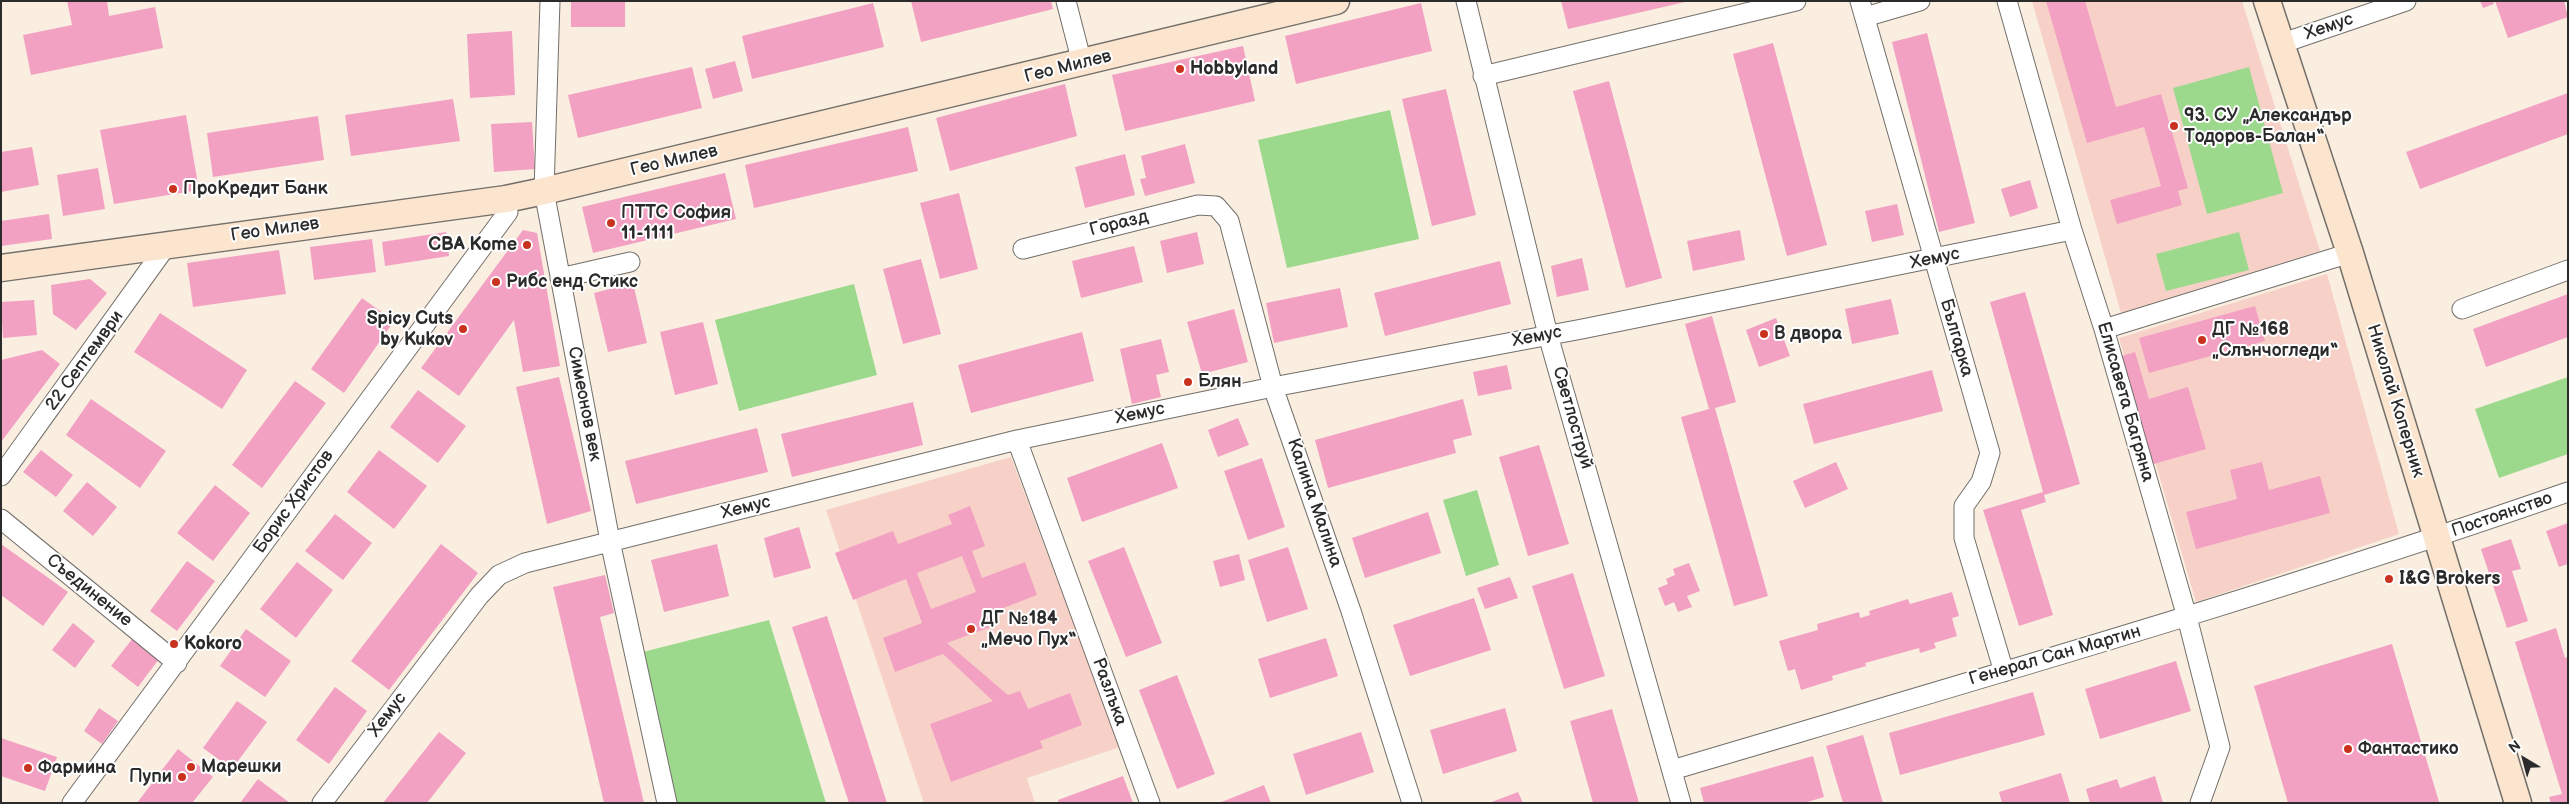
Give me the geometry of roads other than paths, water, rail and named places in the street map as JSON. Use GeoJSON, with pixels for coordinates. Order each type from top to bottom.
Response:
{"type":"FeatureCollection","features":[{"type":"Feature","properties":{"kind":"street","name":"Симеонов век"},"geometry":{"type":"LineString","coordinates":[[550,1],[544,192],[610,541],[667,803]]}},
{"type":"Feature","properties":{"kind":"street"},"geometry":{"type":"LineString","coordinates":[[1066,1],[1082,63]]}},
{"type":"Feature","properties":{"kind":"street","name":"Гео Милев"},"geometry":{"type":"LineString","coordinates":[[1,268],[506,199],[544,192],[1336,1]]}},
{"type":"Feature","properties":{"kind":"street","name":"Светлоструй"},"geometry":{"type":"LineString","coordinates":[[1466,1],[1548,335],[1681,803]]}},
{"type":"Feature","properties":{"kind":"street"},"geometry":{"type":"LineString","coordinates":[[1483,76],[1796,1]]}},
{"type":"Feature","properties":{"kind":"street"},"geometry":{"type":"LineString","coordinates":[[1863,9],[1920,1]]}},
{"type":"Feature","properties":{"kind":"street","name":"Елисавета Багряна"},"geometry":{"type":"LineString","coordinates":[[2007,1],[2072,230],[2104,330],[2187,617],[2220,747],[2200,803]]}},
{"type":"Feature","properties":{"kind":"street","name":"Николай Коперник"},"geometry":{"type":"LineString","coordinates":[[2267,1],[2350,253],[2518,803]]}},
{"type":"Feature","properties":{"kind":"street","name":"Хемус"},"geometry":{"type":"LineString","coordinates":[[2280,44],[2406,1]]}},
{"type":"Feature","properties":{"kind":"street","name":"Българка"},"geometry":{"type":"LineString","coordinates":[[1863,9],[1990,453],[1981,482],[1964,506],[1964,538],[2004,672]]}},
{"type":"Feature","properties":{"kind":"street","name":"Борис Христов"},"geometry":{"type":"LineString","coordinates":[[72,803],[508,212],[506,199]]}},
{"type":"Feature","properties":{"kind":"street","name":"Горазд"},"geometry":{"type":"LineString","coordinates":[[1023,249],[1198,205],[1216,206]]}},
{"type":"Feature","properties":{"kind":"street","name":"Калина Малина"},"geometry":{"type":"LineString","coordinates":[[1216,206],[1229,221],[1273,387],[1351,611],[1412,803]]}},
{"type":"Feature","properties":{"kind":"street","name":"Хемус"},"geometry":{"type":"LineString","coordinates":[[322,803],[479,596],[499,576],[525,563],[1017,440],[1273,387],[1548,335],[2072,230]]}},
{"type":"Feature","properties":{"kind":"street","name":"22 Септември"},"geometry":{"type":"LineString","coordinates":[[1,476],[167,245]]}},
{"type":"Feature","properties":{"kind":"street"},"geometry":{"type":"LineString","coordinates":[[2104,330],[2350,253]]}},
{"type":"Feature","properties":{"kind":"street"},"geometry":{"type":"LineString","coordinates":[[560,278],[630,262]]}},
{"type":"Feature","properties":{"kind":"street"},"geometry":{"type":"LineString","coordinates":[[2462,309],[2568,270]]}},
{"type":"Feature","properties":{"kind":"street","name":"Разлъка"},"geometry":{"type":"LineString","coordinates":[[1017,440],[1150,803]]}},
{"type":"Feature","properties":{"kind":"street","name":"Постоянство"},"geometry":{"type":"LineString","coordinates":[[2436,538],[2568,492]]}},
{"type":"Feature","properties":{"kind":"street","name":"Съединение"},"geometry":{"type":"LineString","coordinates":[[1,519],[177,663]]}},
{"type":"Feature","properties":{"kind":"street","name":"Генерал Сан Мартин"},"geometry":{"type":"LineString","coordinates":[[1672,770],[2187,617],[2436,538]]}},
{"type":"Feature","properties":{"kind":"place","name":"Hobbyland"},"geometry":{"type":"Point","coordinates":[1180,69]}},
{"type":"Feature","properties":{"kind":"place","name":"93. СУ „Александър Тодоров-Балан“"},"geometry":{"type":"Point","coordinates":[2174,126]}},
{"type":"Feature","properties":{"kind":"place","name":"ПроКредит Банк"},"geometry":{"type":"Point","coordinates":[173,189]}},
{"type":"Feature","properties":{"kind":"place","name":"ПТТС София 11-1111"},"geometry":{"type":"Point","coordinates":[611,223]}},
{"type":"Feature","properties":{"kind":"place","name":"CBA Kome"},"geometry":{"type":"Point","coordinates":[527,245]}},
{"type":"Feature","properties":{"kind":"place","name":"Рибс енд Стикс"},"geometry":{"type":"Point","coordinates":[496,282]}},
{"type":"Feature","properties":{"kind":"place","name":"Spicy Cuts by Kukov"},"geometry":{"type":"Point","coordinates":[463,329]}},
{"type":"Feature","properties":{"kind":"place","name":"В двора"},"geometry":{"type":"Point","coordinates":[1764,334]}},
{"type":"Feature","properties":{"kind":"place","name":"ДГ №168 „Слънчогледи“"},"geometry":{"type":"Point","coordinates":[2202,340]}},
{"type":"Feature","properties":{"kind":"place","name":"Блян"},"geometry":{"type":"Point","coordinates":[1188,382]}},
{"type":"Feature","properties":{"kind":"place","name":"I&G Brokers"},"geometry":{"type":"Point","coordinates":[2389,579]}},
{"type":"Feature","properties":{"kind":"place","name":"ДГ №184 „Мечо Пух“"},"geometry":{"type":"Point","coordinates":[971,629]}},
{"type":"Feature","properties":{"kind":"place","name":"Kokoro"},"geometry":{"type":"Point","coordinates":[174,644]}},
{"type":"Feature","properties":{"kind":"place","name":"Фантастико"},"geometry":{"type":"Point","coordinates":[2348,749]}},
{"type":"Feature","properties":{"kind":"place","name":"Марешки"},"geometry":{"type":"Point","coordinates":[191,767]}},
{"type":"Feature","properties":{"kind":"place","name":"Фармина"},"geometry":{"type":"Point","coordinates":[28,768]}},
{"type":"Feature","properties":{"kind":"place","name":"Пупи"},"geometry":{"type":"Point","coordinates":[182,777]}}]}
